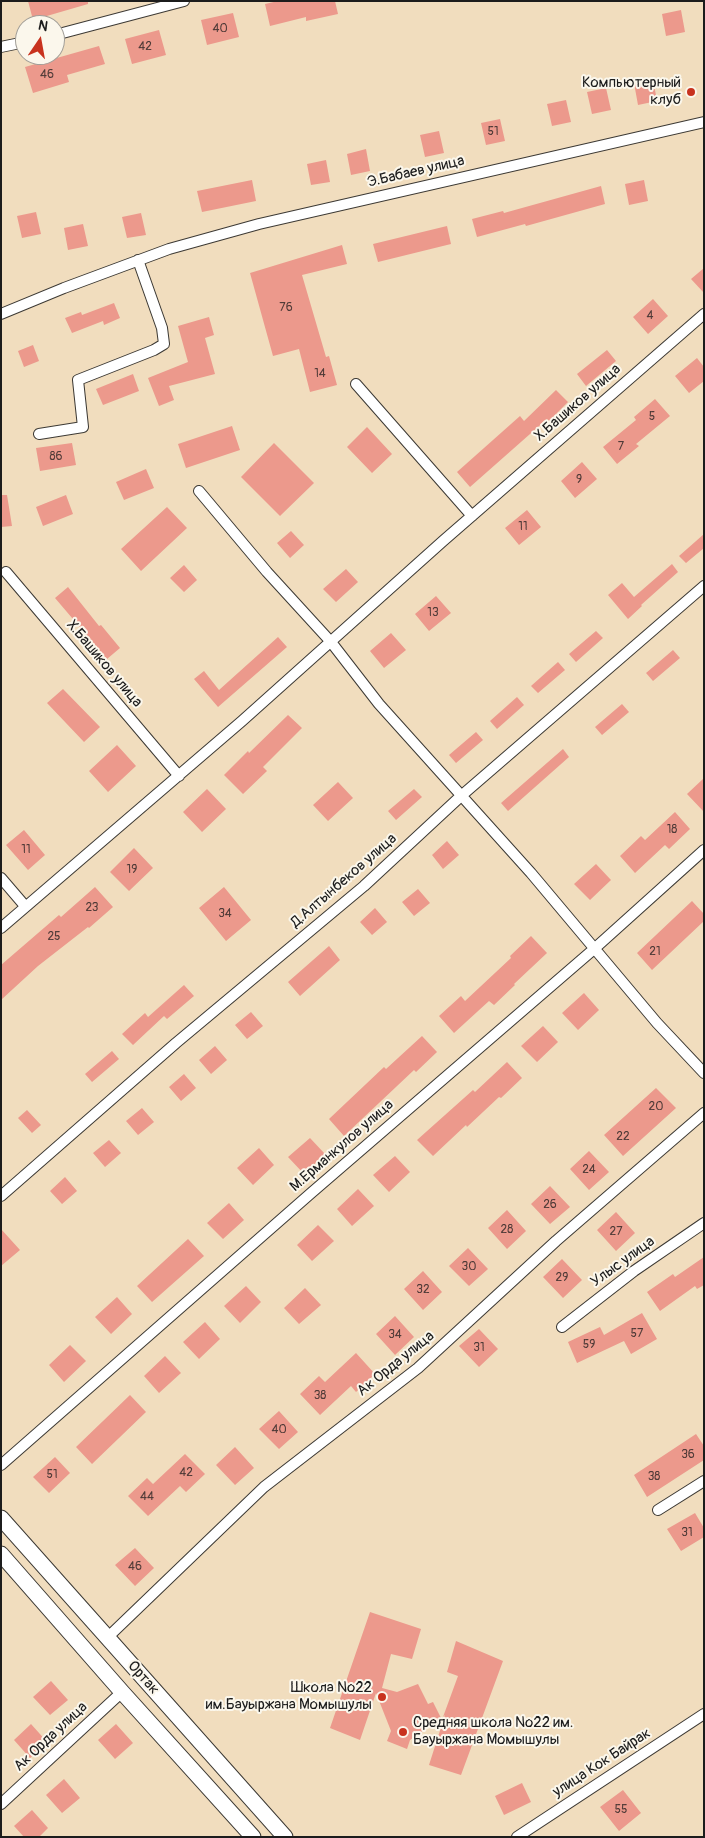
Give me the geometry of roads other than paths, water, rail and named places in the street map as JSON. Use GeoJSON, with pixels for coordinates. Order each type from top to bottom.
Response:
{"type":"FeatureCollection","features":[{"type":"Feature","properties":{"kind":"street"},"geometry":{"type":"LineString","coordinates":[[65,32],[184,1]]}},
{"type":"Feature","properties":{"kind":"street"},"geometry":{"type":"LineString","coordinates":[[1,47],[15,44]]}},
{"type":"Feature","properties":{"kind":"street","name":"Э.Бабаев улица"},"geometry":{"type":"LineString","coordinates":[[2,310],[169,249],[259,224],[704,122]]}},
{"type":"Feature","properties":{"kind":"street"},"geometry":{"type":"LineString","coordinates":[[39,434],[83,426],[78,380],[154,350],[164,344],[162,328],[138,260]]}},
{"type":"Feature","properties":{"kind":"street","name":"Х.Башиков улица"},"geometry":{"type":"LineString","coordinates":[[1,928],[179,776],[472,516],[704,314]]}},
{"type":"Feature","properties":{"kind":"street"},"geometry":{"type":"LineString","coordinates":[[356,384],[472,516]]}},
{"type":"Feature","properties":{"kind":"street"},"geometry":{"type":"LineString","coordinates":[[199,491],[267,572],[331,642],[379,704],[531,873],[657,1023],[704,1073]]}},
{"type":"Feature","properties":{"kind":"street","name":"Х.Башиков улица"},"geometry":{"type":"LineString","coordinates":[[6,572],[179,776]]}},
{"type":"Feature","properties":{"kind":"street","name":"Д.Алтынбеков улица"},"geometry":{"type":"LineString","coordinates":[[1,1196],[176,1043],[364,886],[461,796],[704,586]]}},
{"type":"Feature","properties":{"kind":"street","name":"М.Ерманкулов улица"},"geometry":{"type":"LineString","coordinates":[[1,1465],[310,1194],[594,949],[704,850]]}},
{"type":"Feature","properties":{"kind":"street"},"geometry":{"type":"LineString","coordinates":[[1,878],[25,906]]}},
{"type":"Feature","properties":{"kind":"street","name":"Ак Орда улица"},"geometry":{"type":"LineString","coordinates":[[107,1638],[264,1487],[418,1368],[556,1242],[704,1112]]}},
{"type":"Feature","properties":{"kind":"street","name":"Улыс улица"},"geometry":{"type":"LineString","coordinates":[[562,1327],[634,1271],[704,1222]]}},
{"type":"Feature","properties":{"kind":"street"},"geometry":{"type":"LineString","coordinates":[[658,1510],[704,1481]]}},
{"type":"Feature","properties":{"kind":"street","name":"Ортак"},"geometry":{"type":"LineString","coordinates":[[1,1518],[285,1837]]}},
{"type":"Feature","properties":{"kind":"street","name":"Ортак"},"geometry":{"type":"LineString","coordinates":[[1,1554],[253,1837]]}},
{"type":"Feature","properties":{"kind":"street","name":"Ак Орда улица"},"geometry":{"type":"LineString","coordinates":[[1,1804],[122,1692]]}},
{"type":"Feature","properties":{"kind":"street","name":"улица Кок Байрак"},"geometry":{"type":"LineString","coordinates":[[517,1837],[704,1714]]}},
{"type":"Feature","properties":{"kind":"place","name":"Компьютерный клуб"},"geometry":{"type":"Point","coordinates":[691,92]}},
{"type":"Feature","properties":{"kind":"place","name":"Школа №22 им.Бауыржана Момышулы"},"geometry":{"type":"Point","coordinates":[382,1697]}},
{"type":"Feature","properties":{"kind":"place","name":"Средняя школа №22 им. Бауыржана Момышулы"},"geometry":{"type":"Point","coordinates":[403,1732]}}]}
